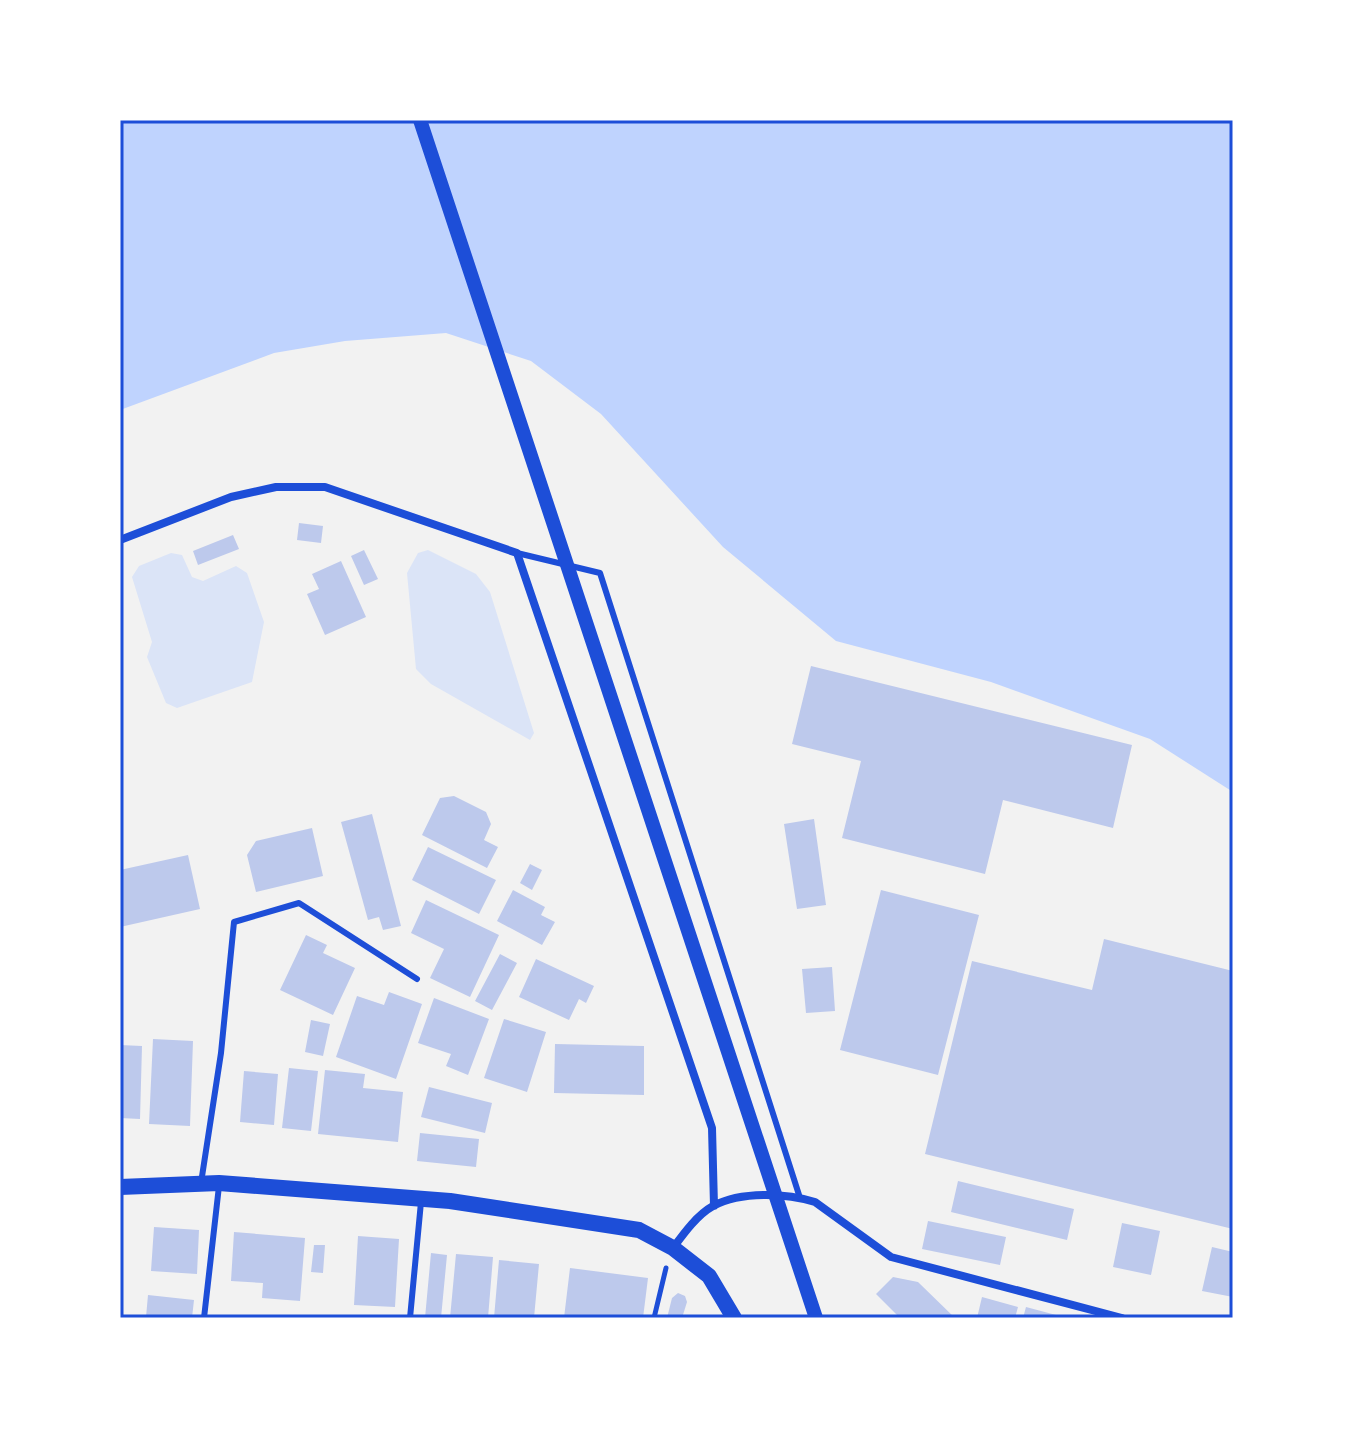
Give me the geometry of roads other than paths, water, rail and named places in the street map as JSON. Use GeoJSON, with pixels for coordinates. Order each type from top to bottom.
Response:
{"type":"FeatureCollection","features":[{"type":"Feature","properties":{"kind":"main road"},"geometry":{"type":"LineString","coordinates":[[120,1187],[219,1183],[421,1199],[639,1230],[673,1248],[709,1276],[734,1318]]}},
{"type":"Feature","properties":{"kind":"street"},"geometry":{"type":"LineString","coordinates":[[420,120],[816,1318]]}},
{"type":"Feature","properties":{"kind":"street"},"geometry":{"type":"LineString","coordinates":[[120,540],[231,497],[276,487],[325,487],[517,553],[712,1128],[714,1206]]}},
{"type":"Feature","properties":{"kind":"street"},"geometry":{"type":"LineString","coordinates":[[673,1248],[687,1229],[714,1206],[747,1197],[800,1198],[815,1202],[891,1257],[1122,1318]]}},
{"type":"Feature","properties":{"kind":"lane"},"geometry":{"type":"LineString","coordinates":[[517,553],[600,573],[800,1198]]}},
{"type":"Feature","properties":{"kind":"lane"},"geometry":{"type":"LineString","coordinates":[[201,1183],[221,1053],[234,922],[299,903],[417,979]]}},
{"type":"Feature","properties":{"kind":"lane"},"geometry":{"type":"LineString","coordinates":[[204,1318],[219,1183]]}},
{"type":"Feature","properties":{"kind":"lane"},"geometry":{"type":"LineString","coordinates":[[410,1318],[421,1199]]}},
{"type":"Feature","properties":{"kind":"water"},"geometry":{"type":"Polygon","coordinates":[[[120,120],[1233,120],[1233,792],[1150,739],[991,682],[836,641],[723,547],[601,414],[531,361],[446,333],[345,341],[274,353],[120,410],[120,120]]]}}]}
